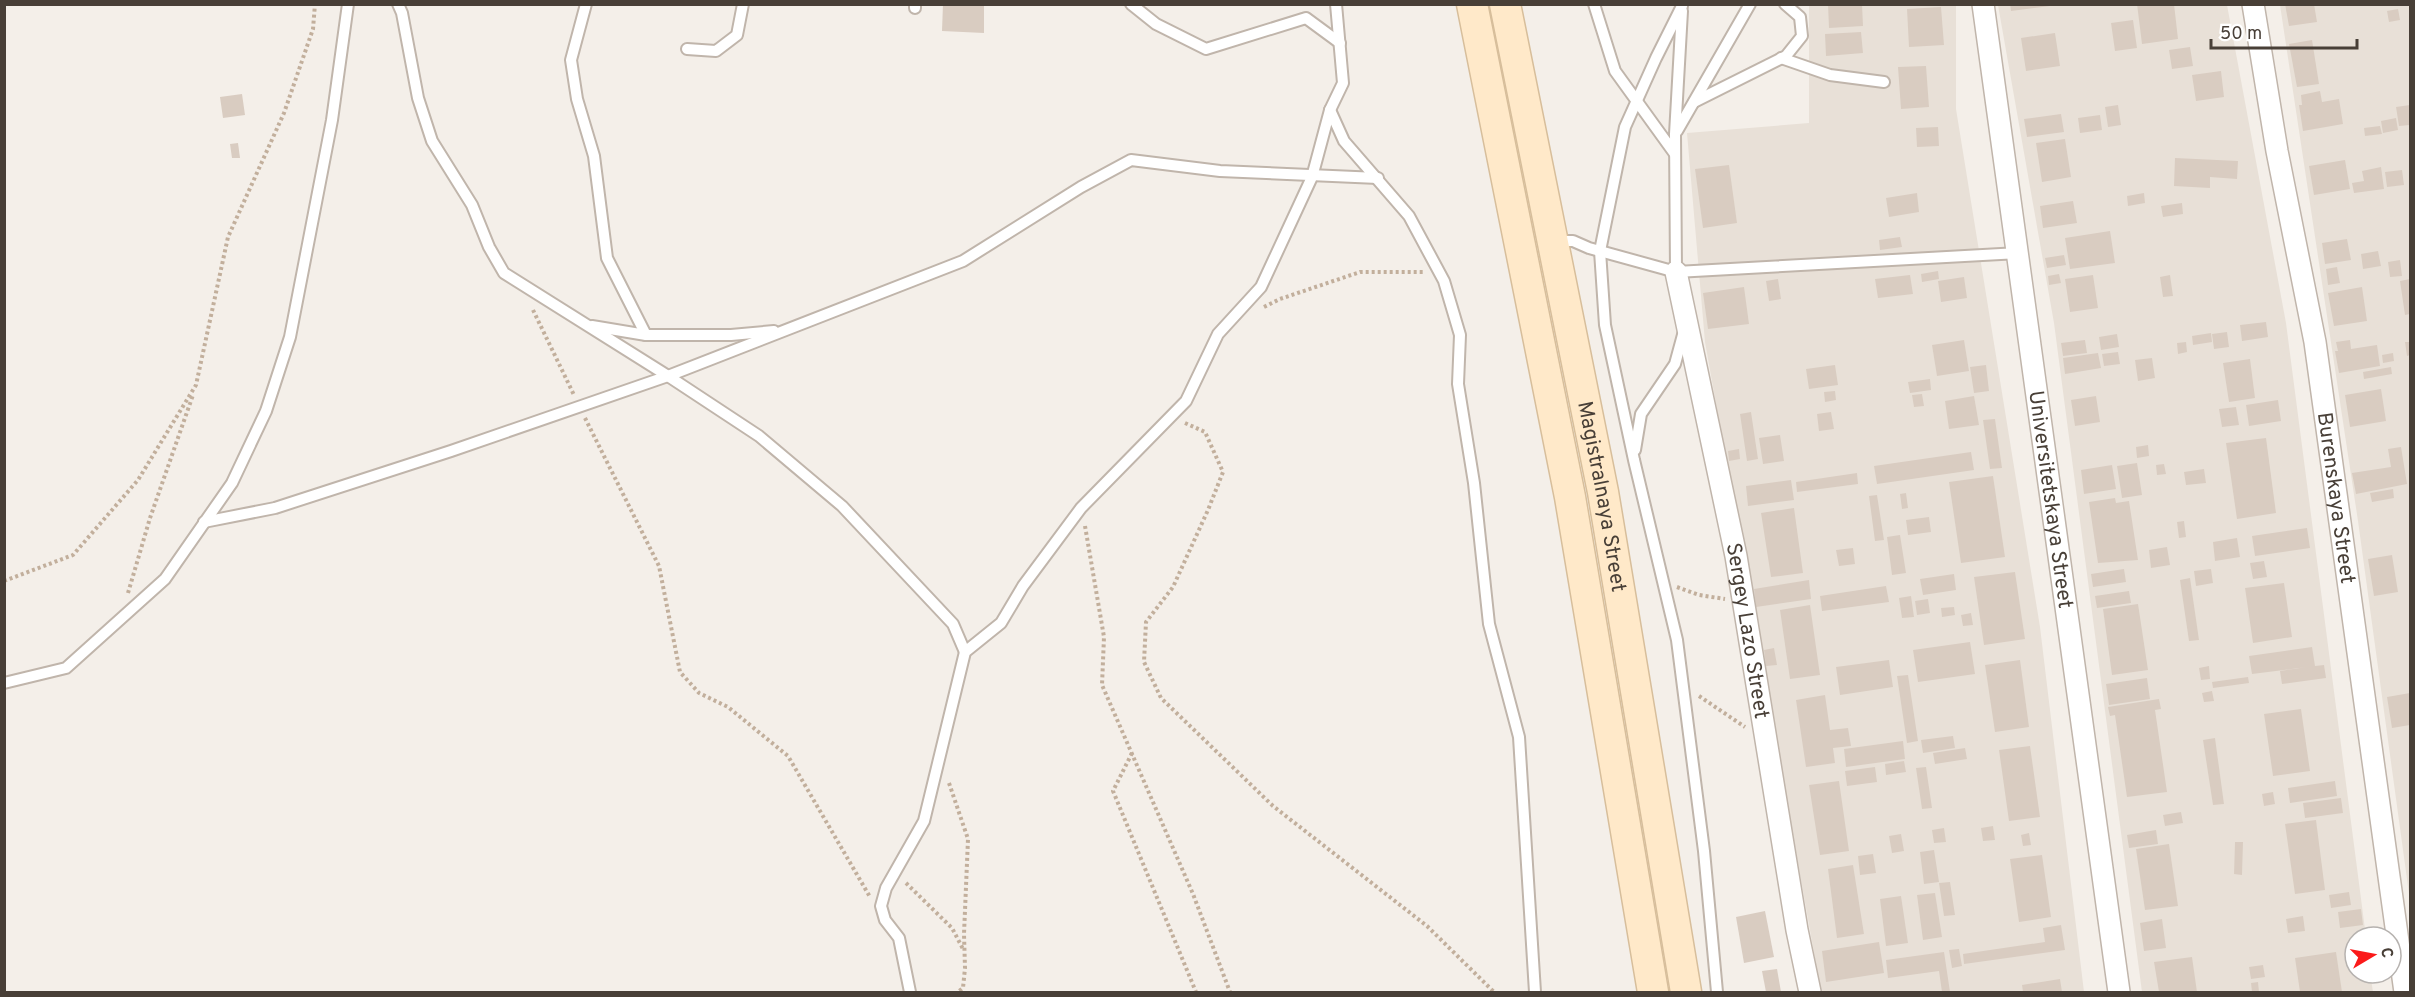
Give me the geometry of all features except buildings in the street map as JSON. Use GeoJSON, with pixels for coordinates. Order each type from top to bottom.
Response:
{"type":"FeatureCollection","features":[{"type":"Feature","properties":{"kind":"main road","name":"Magistralnaya Street"},"geometry":{"type":"LineString","coordinates":[[1472,4],[1570,497],[1653,993]]}},
{"type":"Feature","properties":{"kind":"main road","name":"Magistralnaya Street"},"geometry":{"type":"LineString","coordinates":[[1505,4],[1603,492],[1686,993]]}},
{"type":"Feature","properties":{"kind":"street","name":"Universitetskaya Street"},"geometry":{"type":"LineString","coordinates":[[1983,4],[2019,253],[2118,993]]}},
{"type":"Feature","properties":{"kind":"street","name":"Burenskaya Street"},"geometry":{"type":"LineString","coordinates":[[2253,4],[2277,151],[2315,342],[2405,993]]}},
{"type":"Feature","properties":{"kind":"street","name":"Sergey Lazo Street"},"geometry":{"type":"LineString","coordinates":[[1676,272],[1736,556],[1797,930],[1810,993]]}},
{"type":"Feature","properties":{"kind":"lane"},"geometry":{"type":"LineString","coordinates":[[4,683],[66,668],[165,579],[232,483],[266,411],[290,337],[332,120],[348,4]]}},
{"type":"Feature","properties":{"kind":"lane"},"geometry":{"type":"LineString","coordinates":[[398,4],[402,13],[418,98],[432,141],[472,205],[489,247],[504,273],[759,436],[842,506],[953,624],[966,652]]}},
{"type":"Feature","properties":{"kind":"lane"},"geometry":{"type":"LineString","coordinates":[[586,4],[571,60],[577,99],[594,156],[607,258],[645,335]]}},
{"type":"Feature","properties":{"kind":"lane"},"geometry":{"type":"LineString","coordinates":[[687,49],[716,51],[737,36],[743,4]]}},
{"type":"Feature","properties":{"kind":"lane"},"geometry":{"type":"LineString","coordinates":[[1131,4],[1156,24],[1206,50],[1306,18],[1340,43]]}},
{"type":"Feature","properties":{"kind":"lane"},"geometry":{"type":"LineString","coordinates":[[1594,4],[1615,71],[1676,155]]}},
{"type":"Feature","properties":{"kind":"lane"},"geometry":{"type":"LineString","coordinates":[[1675,134],[1750,4]]}},
{"type":"Feature","properties":{"kind":"lane"},"geometry":{"type":"LineString","coordinates":[[1694,102],[1786,56],[1802,36],[1800,17],[1785,4]]}},
{"type":"Feature","properties":{"kind":"lane"},"geometry":{"type":"LineString","coordinates":[[1682,5],[1625,127],[1599,251],[1605,325],[1634,460],[1677,640],[1704,851],[1717,993]]}},
{"type":"Feature","properties":{"kind":"lane"},"geometry":{"type":"LineString","coordinates":[[1676,272],[1675,134],[1682,5]]}},
{"type":"Feature","properties":{"kind":"lane"},"geometry":{"type":"LineString","coordinates":[[910,993],[899,938],[885,920],[881,906],[894,872],[924,821],[966,652],[1001,623],[1023,586],[1082,508],[1186,400],[1218,334],[1261,287],[1312,177],[1330,110],[1343,82],[1336,6]]}},
{"type":"Feature","properties":{"kind":"lane"},"geometry":{"type":"LineString","coordinates":[[1781,58],[1830,75],[1884,82]]}},
{"type":"Feature","properties":{"kind":"lane"},"geometry":{"type":"LineString","coordinates":[[1330,110],[1344,141],[1409,216],[1444,281],[1460,335],[1458,384],[1474,483],[1489,624],[1519,737],[1535,993]]}},
{"type":"Feature","properties":{"kind":"lane"},"geometry":{"type":"LineString","coordinates":[[204,522],[275,508],[579,407],[668,376],[787,330],[963,261],[1081,187],[1131,160],[1220,171],[1312,177],[1378,178]]}},
{"type":"Feature","properties":{"kind":"lane"},"geometry":{"type":"LineString","coordinates":[[1552,241],[1573,242],[1676,272],[2019,253]]}},
{"type":"Feature","properties":{"kind":"lane"},"geometry":{"type":"LineString","coordinates":[[1634,460],[1641,414],[1675,364],[1687,320]]}},
{"type":"Feature","properties":{"kind":"lane"},"geometry":{"type":"LineString","coordinates":[[588,326],[645,335],[731,335],[787,330]]}},
{"type":"Feature","properties":{"kind":"path"},"geometry":{"type":"LineString","coordinates":[[120,619],[150,518],[196,385],[228,237],[284,113],[313,29],[315,4]]}},
{"type":"Feature","properties":{"kind":"path"},"geometry":{"type":"LineString","coordinates":[[1262,308],[1280,299],[1360,272],[1440,272]]}},
{"type":"Feature","properties":{"kind":"path"},"geometry":{"type":"LineString","coordinates":[[522,284],[579,407],[659,566],[680,672],[699,693],[728,707],[788,756],[871,899],[881,906]]}},
{"type":"Feature","properties":{"kind":"path"},"geometry":{"type":"LineString","coordinates":[[4,581],[73,555],[138,480],[196,385]]}},
{"type":"Feature","properties":{"kind":"path"},"geometry":{"type":"LineString","coordinates":[[1170,417],[1205,432],[1223,472],[1173,587],[1146,622],[1144,662],[1161,698],[1273,806],[1427,926],[1494,993]]}},
{"type":"Feature","properties":{"kind":"path"},"geometry":{"type":"LineString","coordinates":[[1082,508],[1104,637],[1102,685],[1193,894],[1230,993]]}},
{"type":"Feature","properties":{"kind":"path"},"geometry":{"type":"LineString","coordinates":[[1663,581],[1700,595],[1743,602]]}},
{"type":"Feature","properties":{"kind":"path"},"geometry":{"type":"LineString","coordinates":[[1682,684],[1766,740]]}},
{"type":"Feature","properties":{"kind":"path"},"geometry":{"type":"LineString","coordinates":[[941,752],[968,839],[963,988],[958,993]]}},
{"type":"Feature","properties":{"kind":"path"},"geometry":{"type":"LineString","coordinates":[[1132,753],[1113,791],[1196,993]]}},
{"type":"Feature","properties":{"kind":"path"},"geometry":{"type":"LineString","coordinates":[[894,872],[952,928],[965,953]]}},
{"type":"Feature","properties":{"kind":"shaded area"},"geometry":{"type":"Polygon","coordinates":[[[1809,5],[1956,5],[1956,109],[2040,627],[2084,992],[1821,992],[1705,342],[1687,133],[1809,123],[1809,5]]]}},
{"type":"Feature","properties":{"kind":"shaded area"},"geometry":{"type":"Polygon","coordinates":[[[1998,5],[2227,5],[2286,323],[2364,925],[2343,925],[2343,985],[2372,985],[2373,992],[2142,992],[2054,323],[1998,5]]]}},
{"type":"Feature","properties":{"kind":"shaded area"},"geometry":{"type":"Polygon","coordinates":[[[2280,5],[2410,5],[2410,901],[2358,521],[2280,5]]]}}]}
